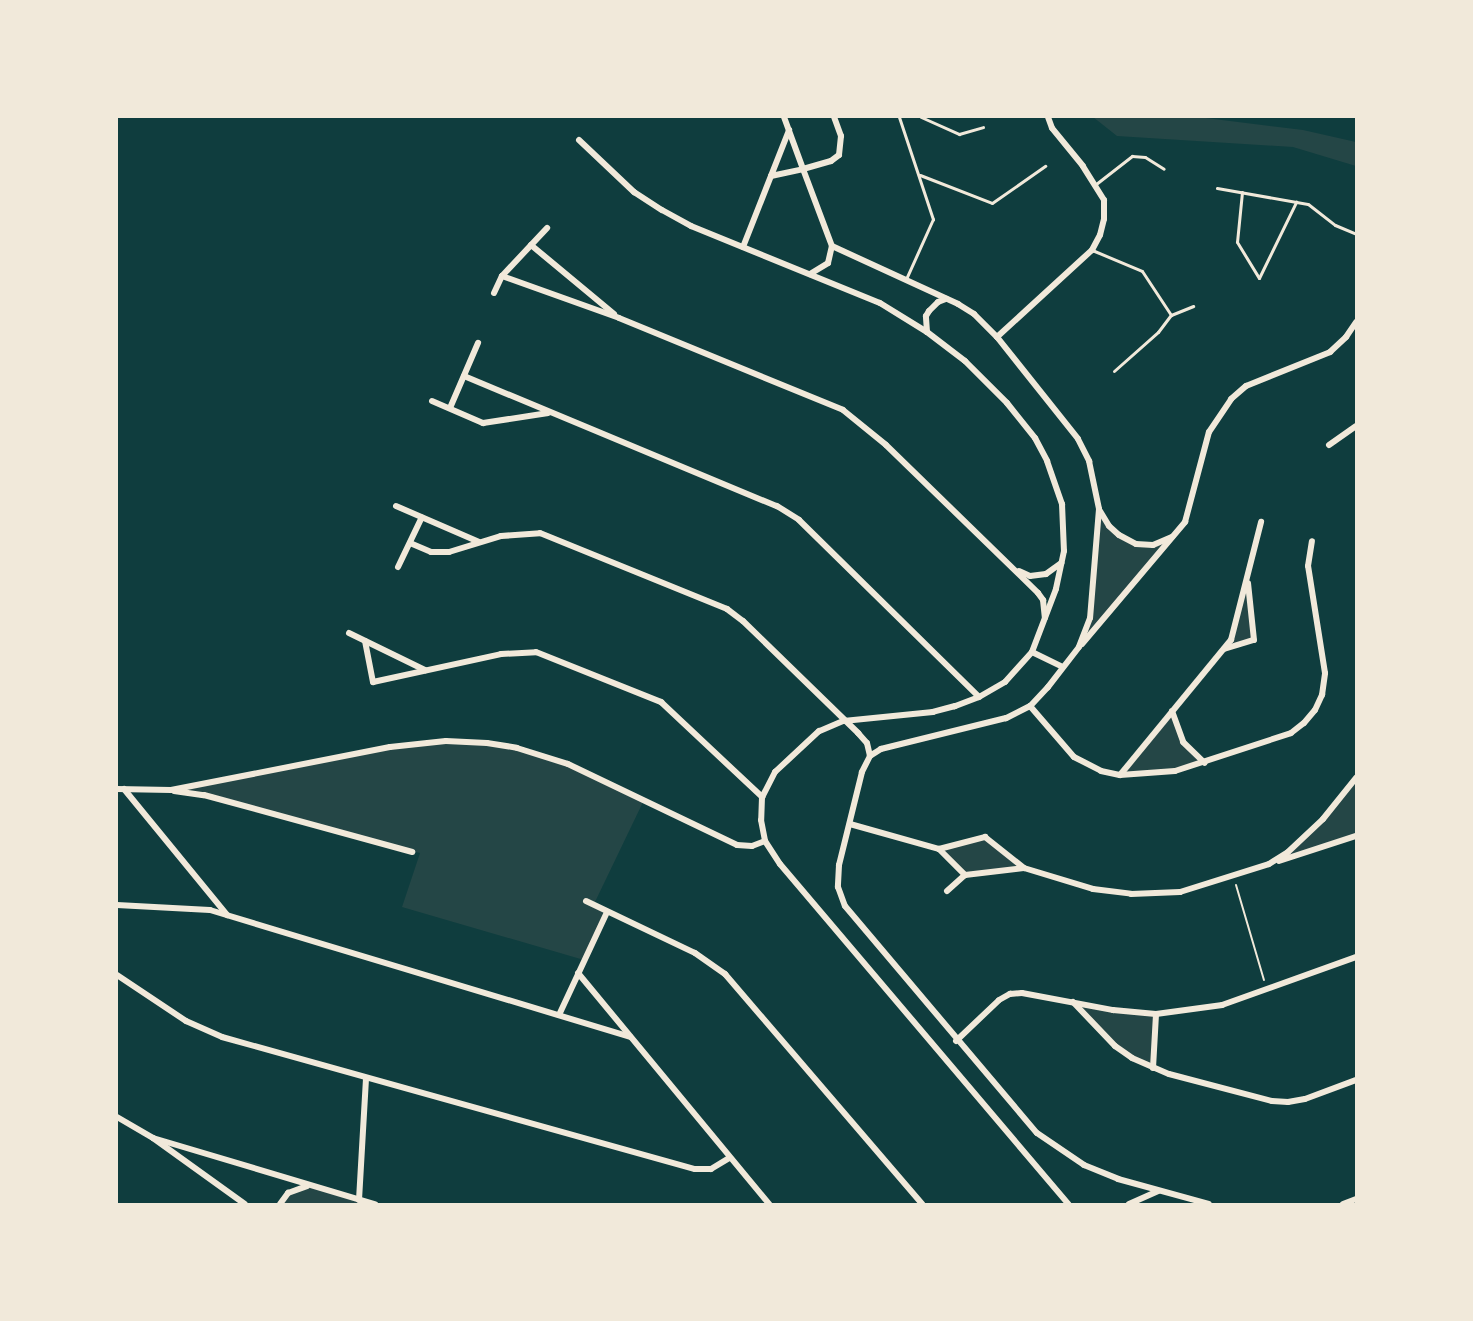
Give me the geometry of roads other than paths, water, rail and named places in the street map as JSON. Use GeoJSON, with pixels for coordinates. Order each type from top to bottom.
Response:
{"type":"FeatureCollection","features":[{"type":"Feature","properties":{"kind":"street"},"geometry":{"type":"LineString","coordinates":[[784,117],[832,246],[828,263],[810,274]]}},
{"type":"Feature","properties":{"kind":"street"},"geometry":{"type":"LineString","coordinates":[[771,176],[786,170],[803,169],[831,161],[838,155],[841,136],[834,117]]}},
{"type":"Feature","properties":{"kind":"street"},"geometry":{"type":"LineString","coordinates":[[997,337],[1092,250],[1100,235],[1104,219],[1104,200],[1095,184],[1052,128],[1048,117]]}},
{"type":"Feature","properties":{"kind":"street"},"geometry":{"type":"LineString","coordinates":[[743,247],[789,130]]}},
{"type":"Feature","properties":{"kind":"street"},"geometry":{"type":"LineString","coordinates":[[579,140],[634,192],[662,210],[691,226],[880,303],[927,332],[965,361],[1000,396],[1035,438],[1047,462],[1062,504],[1064,529],[1062,562],[1044,625],[1032,652],[1005,682],[980,697],[933,712],[843,721],[819,731],[775,772],[762,797],[765,841],[780,864],[1068,1204]]}},
{"type":"Feature","properties":{"kind":"street"},"geometry":{"type":"LineString","coordinates":[[494,293],[502,276],[548,228]]}},
{"type":"Feature","properties":{"kind":"street"},"geometry":{"type":"LineString","coordinates":[[531,245],[619,318]]}},
{"type":"Feature","properties":{"kind":"street"},"geometry":{"type":"LineString","coordinates":[[832,246],[946,298],[974,314],[997,337],[1078,440],[1089,461],[1099,509],[1108,526],[1136,544],[1153,545],[1176,536]]}},
{"type":"Feature","properties":{"kind":"street"},"geometry":{"type":"LineString","coordinates":[[502,276],[619,318],[843,410],[886,445],[1016,570],[1043,600],[1044,625]]}},
{"type":"Feature","properties":{"kind":"street"},"geometry":{"type":"LineString","coordinates":[[927,332],[926,316],[938,302],[946,298]]}},
{"type":"Feature","properties":{"kind":"street"},"geometry":{"type":"LineString","coordinates":[[1209,1204],[1118,1179],[1084,1165],[1058,1150],[1037,1133],[956,1041],[845,906],[838,887],[839,865],[862,772],[870,756],[881,749],[1006,718],[1030,706],[1176,536],[1185,522],[1192,501],[1209,432],[1231,399],[1246,386],[1330,352],[1346,337],[1356,322]]}},
{"type":"Feature","properties":{"kind":"street"},"geometry":{"type":"LineString","coordinates":[[450,408],[478,344]]}},
{"type":"Feature","properties":{"kind":"street"},"geometry":{"type":"LineString","coordinates":[[464,376],[777,506],[799,520],[980,697]]}},
{"type":"Feature","properties":{"kind":"street"},"geometry":{"type":"LineString","coordinates":[[432,401],[483,423],[549,412]]}},
{"type":"Feature","properties":{"kind":"street"},"geometry":{"type":"LineString","coordinates":[[1329,445],[1356,426]]}},
{"type":"Feature","properties":{"kind":"street"},"geometry":{"type":"LineString","coordinates":[[396,506],[479,542]]}},
{"type":"Feature","properties":{"kind":"street"},"geometry":{"type":"LineString","coordinates":[[1079,647],[1091,606],[1099,509]]}},
{"type":"Feature","properties":{"kind":"street"},"geometry":{"type":"LineString","coordinates":[[398,567],[422,517]]}},
{"type":"Feature","properties":{"kind":"street"},"geometry":{"type":"LineString","coordinates":[[1120,775],[1224,649],[1236,627],[1261,522]]}},
{"type":"Feature","properties":{"kind":"street"},"geometry":{"type":"LineString","coordinates":[[410,543],[431,552],[449,552],[479,542],[522,533],[540,533],[727,609],[743,621],[867,743],[870,756]]}},
{"type":"Feature","properties":{"kind":"street"},"geometry":{"type":"LineString","coordinates":[[1030,706],[1074,757],[1101,771],[1120,775],[1154,774],[1205,763],[1291,733],[1304,723],[1322,695],[1325,673],[1308,566],[1312,541]]}},
{"type":"Feature","properties":{"kind":"street"},"geometry":{"type":"LineString","coordinates":[[1016,570],[1030,576],[1046,574],[1062,562]]}},
{"type":"Feature","properties":{"kind":"street"},"geometry":{"type":"LineString","coordinates":[[1224,649],[1254,640],[1247,577]]}},
{"type":"Feature","properties":{"kind":"street"},"geometry":{"type":"LineString","coordinates":[[349,633],[425,670]]}},
{"type":"Feature","properties":{"kind":"street"},"geometry":{"type":"LineString","coordinates":[[365,641],[373,682],[514,652],[536,652],[661,702],[762,797]]}},
{"type":"Feature","properties":{"kind":"street"},"geometry":{"type":"LineString","coordinates":[[1032,652],[1063,667]]}},
{"type":"Feature","properties":{"kind":"street"},"geometry":{"type":"LineString","coordinates":[[1172,711],[1183,742],[1205,763]]}},
{"type":"Feature","properties":{"kind":"street"},"geometry":{"type":"LineString","coordinates":[[171,790],[390,747],[446,741],[487,743],[517,748],[568,764],[737,845],[752,846],[765,841]]}},
{"type":"Feature","properties":{"kind":"street"},"geometry":{"type":"LineString","coordinates":[[1269,864],[1302,840],[1356,778]]}},
{"type":"Feature","properties":{"kind":"street"},"geometry":{"type":"LineString","coordinates":[[120,789],[171,790],[204,795],[412,852]]}},
{"type":"Feature","properties":{"kind":"street"},"geometry":{"type":"LineString","coordinates":[[120,789],[227,916]]}},
{"type":"Feature","properties":{"kind":"street"},"geometry":{"type":"LineString","coordinates":[[850,824],[939,849],[965,875]]}},
{"type":"Feature","properties":{"kind":"street"},"geometry":{"type":"LineString","coordinates":[[939,849],[985,837],[1024,868],[1093,889],[1131,894],[1180,892],[1356,836]]}},
{"type":"Feature","properties":{"kind":"street"},"geometry":{"type":"LineString","coordinates":[[947,891],[965,875],[1024,868]]}},
{"type":"Feature","properties":{"kind":"street"},"geometry":{"type":"LineString","coordinates":[[586,901],[695,953],[725,974],[922,1204]]}},
{"type":"Feature","properties":{"kind":"street"},"geometry":{"type":"LineString","coordinates":[[117,905],[198,908],[630,1037]]}},
{"type":"Feature","properties":{"kind":"street"},"geometry":{"type":"LineString","coordinates":[[559,1015],[607,912]]}},
{"type":"Feature","properties":{"kind":"street"},"geometry":{"type":"LineString","coordinates":[[956,1041],[999,1000],[1010,994],[1156,1014],[1222,1005],[1356,957]]}},
{"type":"Feature","properties":{"kind":"street"},"geometry":{"type":"LineString","coordinates":[[578,973],[769,1204]]}},
{"type":"Feature","properties":{"kind":"street"},"geometry":{"type":"LineString","coordinates":[[117,975],[204,1030],[366,1078],[695,1169],[711,1169],[729,1158]]}},
{"type":"Feature","properties":{"kind":"street"},"geometry":{"type":"LineString","coordinates":[[1073,1002],[1115,1046],[1132,1058],[1153,1068],[1272,1101],[1305,1099],[1356,1080]]}},
{"type":"Feature","properties":{"kind":"street"},"geometry":{"type":"LineString","coordinates":[[1153,1068],[1156,1014]]}},
{"type":"Feature","properties":{"kind":"street"},"geometry":{"type":"LineString","coordinates":[[359,1200],[366,1078]]}},
{"type":"Feature","properties":{"kind":"street"},"geometry":{"type":"LineString","coordinates":[[117,1117],[153,1138],[245,1204]]}},
{"type":"Feature","properties":{"kind":"street"},"geometry":{"type":"LineString","coordinates":[[153,1138],[308,1186],[375,1204]]}},
{"type":"Feature","properties":{"kind":"street"},"geometry":{"type":"LineString","coordinates":[[280,1204],[288,1193],[308,1186]]}},
{"type":"Feature","properties":{"kind":"street"},"geometry":{"type":"LineString","coordinates":[[1129,1204],[1159,1191]]}},
{"type":"Feature","properties":{"kind":"street"},"geometry":{"type":"LineString","coordinates":[[1343,1204],[1356,1199]]}},
{"type":"Feature","properties":{"kind":"lane"},"geometry":{"type":"LineString","coordinates":[[900,117],[933,219],[906,279]]}},
{"type":"Feature","properties":{"kind":"lane"},"geometry":{"type":"LineString","coordinates":[[921,117],[958,134],[983,127]]}},
{"type":"Feature","properties":{"kind":"lane"},"geometry":{"type":"LineString","coordinates":[[1095,184],[1132,156],[1145,157],[1164,169]]}},
{"type":"Feature","properties":{"kind":"lane"},"geometry":{"type":"LineString","coordinates":[[920,175],[992,203],[1045,166]]}},
{"type":"Feature","properties":{"kind":"lane"},"geometry":{"type":"LineString","coordinates":[[1217,188],[1308,204],[1335,225],[1356,234]]}},
{"type":"Feature","properties":{"kind":"lane"},"geometry":{"type":"LineString","coordinates":[[1242,192],[1237,242],[1259,278],[1296,202]]}},
{"type":"Feature","properties":{"kind":"lane"},"geometry":{"type":"LineString","coordinates":[[1092,250],[1142,271],[1171,315]]}},
{"type":"Feature","properties":{"kind":"lane"},"geometry":{"type":"LineString","coordinates":[[1114,371],[1158,332],[1171,315],[1193,306]]}}]}
